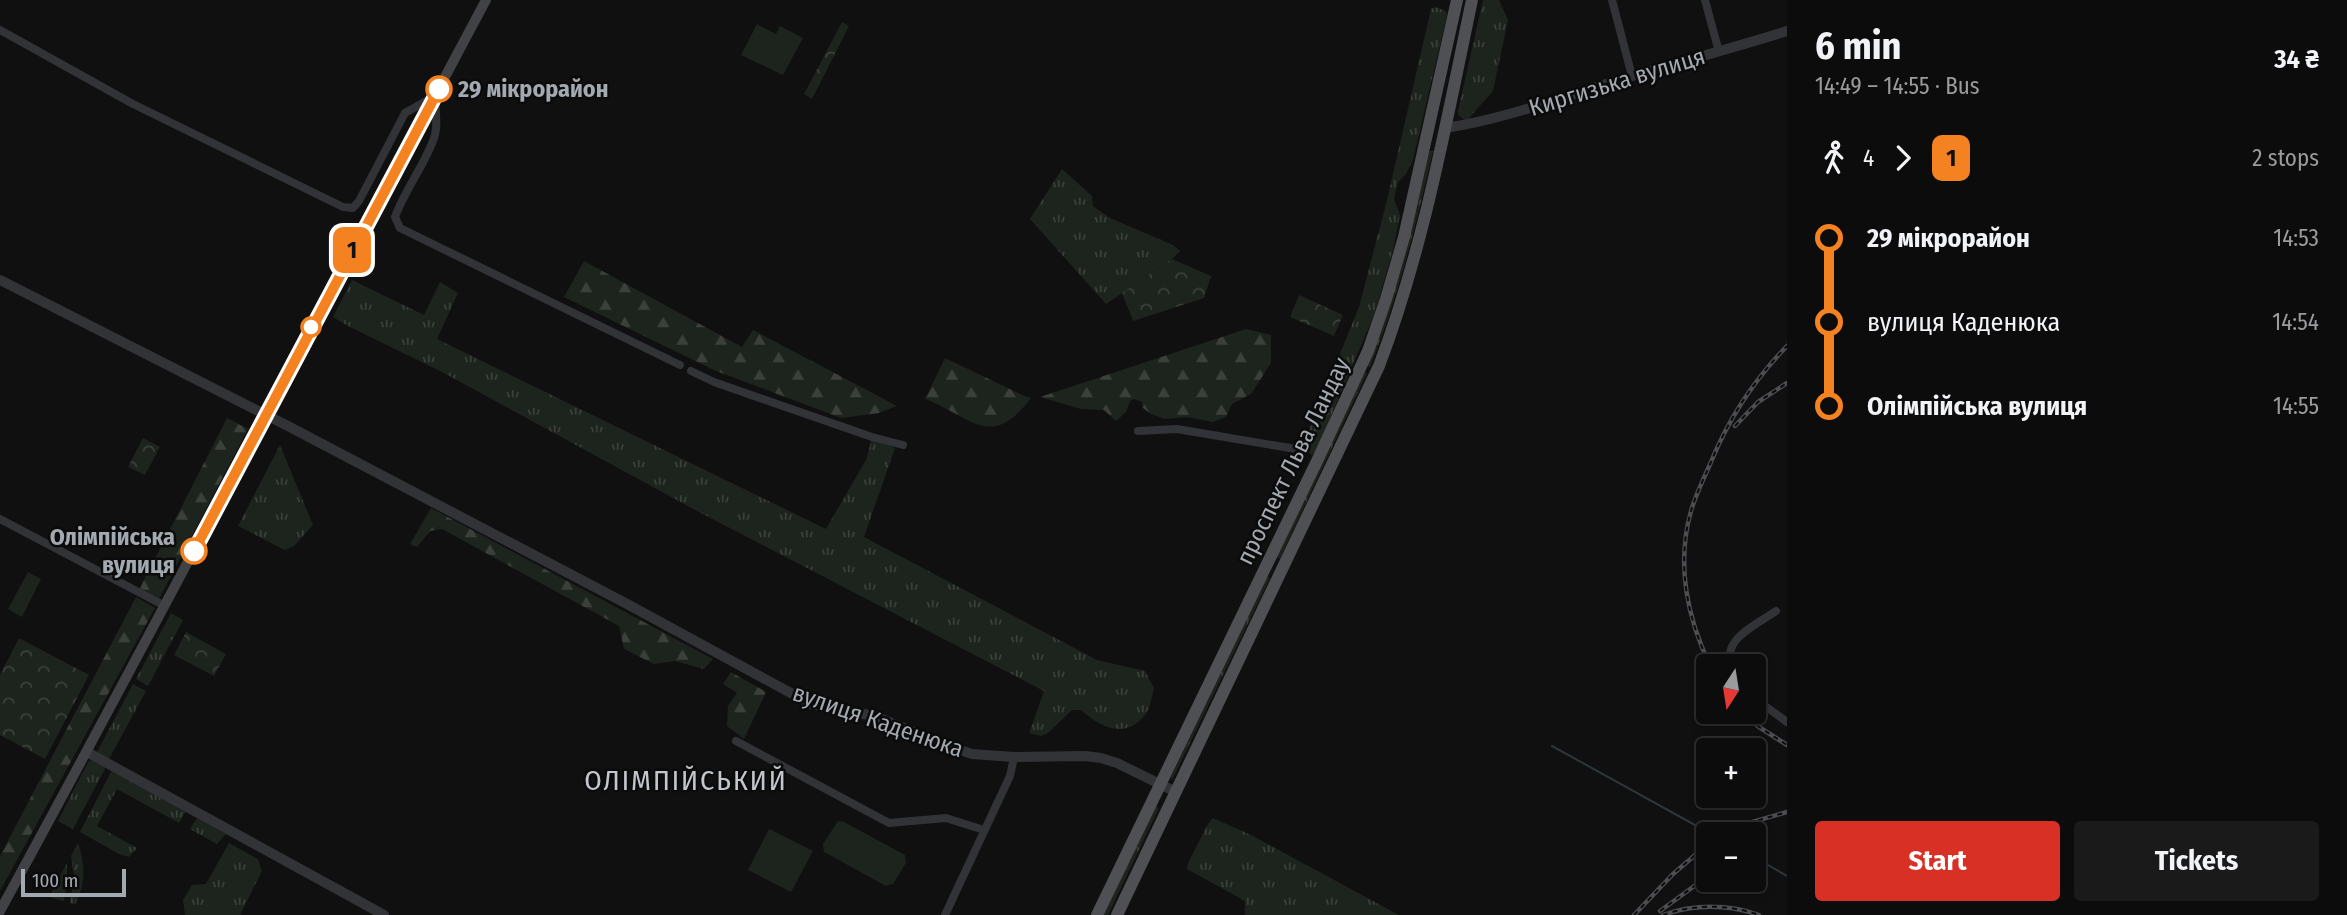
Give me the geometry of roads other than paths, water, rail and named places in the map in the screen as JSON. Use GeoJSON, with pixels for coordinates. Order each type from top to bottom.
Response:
{"type":"FeatureCollection","features":[{"type":"Feature","properties":{"kind":"main road"},"geometry":{"type":"LineString","coordinates":[[0,911],[486,0]]}},
{"type":"Feature","properties":{"kind":"main road","name":"проспект Льва Ландау"},"geometry":{"type":"LineString","coordinates":[[1097,915],[1350,391],[1373,337],[1404,237],[1457,0]]}},
{"type":"Feature","properties":{"kind":"main road","name":"проспект Льва Ландау"},"geometry":{"type":"LineString","coordinates":[[1116,915],[1362,404],[1393,329],[1420,242],[1472,0]]}},
{"type":"Feature","properties":{"kind":"main road"},"geometry":{"type":"LineString","coordinates":[[1446,50],[1461,52]]}},
{"type":"Feature","properties":{"kind":"main road"},"geometry":{"type":"LineString","coordinates":[[1429,124],[1446,128]]}},
{"type":"Feature","properties":{"kind":"main road"},"geometry":{"type":"LineString","coordinates":[[1266,565],[1282,572]]}},
{"type":"Feature","properties":{"kind":"street"},"geometry":{"type":"LineString","coordinates":[[1612,0],[1632,76]]}},
{"type":"Feature","properties":{"kind":"street"},"geometry":{"type":"LineString","coordinates":[[1705,0],[1719,52]]}},
{"type":"Feature","properties":{"kind":"street"},"geometry":{"type":"LineString","coordinates":[[0,30],[133,104],[343,207],[353,208],[359,201],[405,113],[435,96],[436,128],[433,141],[402,199],[396,217],[400,228],[680,365]]}},
{"type":"Feature","properties":{"kind":"street","name":"Киргизька вулиця"},"geometry":{"type":"LineString","coordinates":[[1446,128],[1502,117],[1787,31]]}},
{"type":"Feature","properties":{"kind":"street"},"geometry":{"type":"LineString","coordinates":[[405,113],[416,111],[436,128]]}},
{"type":"Feature","properties":{"kind":"street","name":"вулиця Каденюка"},"geometry":{"type":"LineString","coordinates":[[0,280],[266,414],[807,702],[874,716],[966,752],[1014,757],[1101,758],[1176,792]]}},
{"type":"Feature","properties":{"kind":"street"},"geometry":{"type":"LineString","coordinates":[[691,371],[714,382],[872,437],[903,445]]}},
{"type":"Feature","properties":{"kind":"street"},"geometry":{"type":"LineString","coordinates":[[1138,432],[1177,429],[1296,449]]}},
{"type":"Feature","properties":{"kind":"street"},"geometry":{"type":"LineString","coordinates":[[0,519],[165,606]]}},
{"type":"Feature","properties":{"kind":"street"},"geometry":{"type":"LineString","coordinates":[[1730,654],[1732,645],[1740,636],[1776,611]]}},
{"type":"Feature","properties":{"kind":"street"},"geometry":{"type":"LineString","coordinates":[[1766,707],[1787,722]]}},
{"type":"Feature","properties":{"kind":"street"},"geometry":{"type":"LineString","coordinates":[[736,741],[888,823],[946,818],[984,830]]}},
{"type":"Feature","properties":{"kind":"street"},"geometry":{"type":"LineString","coordinates":[[87,752],[384,915]]}},
{"type":"Feature","properties":{"kind":"street"},"geometry":{"type":"LineString","coordinates":[[945,915],[1010,776],[1014,757]]}},
{"type":"Feature","properties":{"kind":"waterway"},"geometry":{"type":"LineString","coordinates":[[1552,746],[1696,826]]}},
{"type":"Feature","properties":{"kind":"waterway"},"geometry":{"type":"LineString","coordinates":[[1766,864],[1787,876]]}},
{"type":"Feature","properties":{"kind":"railway"},"geometry":{"type":"LineString","coordinates":[[1705,654],[1690,611],[1684,571],[1684,551],[1691,511],[1734,415],[1753,386],[1787,346]]}},
{"type":"Feature","properties":{"kind":"railway"},"geometry":{"type":"LineString","coordinates":[[1735,426],[1758,402],[1787,383]]}},
{"type":"Feature","properties":{"kind":"railway"},"geometry":{"type":"LineString","coordinates":[[1756,724],[1787,745]]}},
{"type":"Feature","properties":{"kind":"railway"},"geometry":{"type":"LineString","coordinates":[[1752,822],[1787,812]]}},
{"type":"Feature","properties":{"kind":"railway"},"geometry":{"type":"LineString","coordinates":[[1634,915],[1696,854]]}},
{"type":"Feature","properties":{"kind":"railway"},"geometry":{"type":"LineString","coordinates":[[1660,911],[1696,885]]}},
{"type":"Feature","properties":{"kind":"railway"},"geometry":{"type":"LineString","coordinates":[[1663,915],[1686,909],[1711,907],[1736,909],[1759,915]]}},
{"type":"Feature","properties":{"kind":"place","name":"29 мікрорайон"},"geometry":{"type":"Point","coordinates":[439,89]}},
{"type":"Feature","properties":{"kind":"place","name":"Олімпійська вулиця"},"geometry":{"type":"Point","coordinates":[194,551]}},
{"type":"Feature","properties":{"kind":"district","name":"ОЛІМПІЙСЬКИЙ"},"geometry":{"type":"Point","coordinates":[686,780]}}]}
